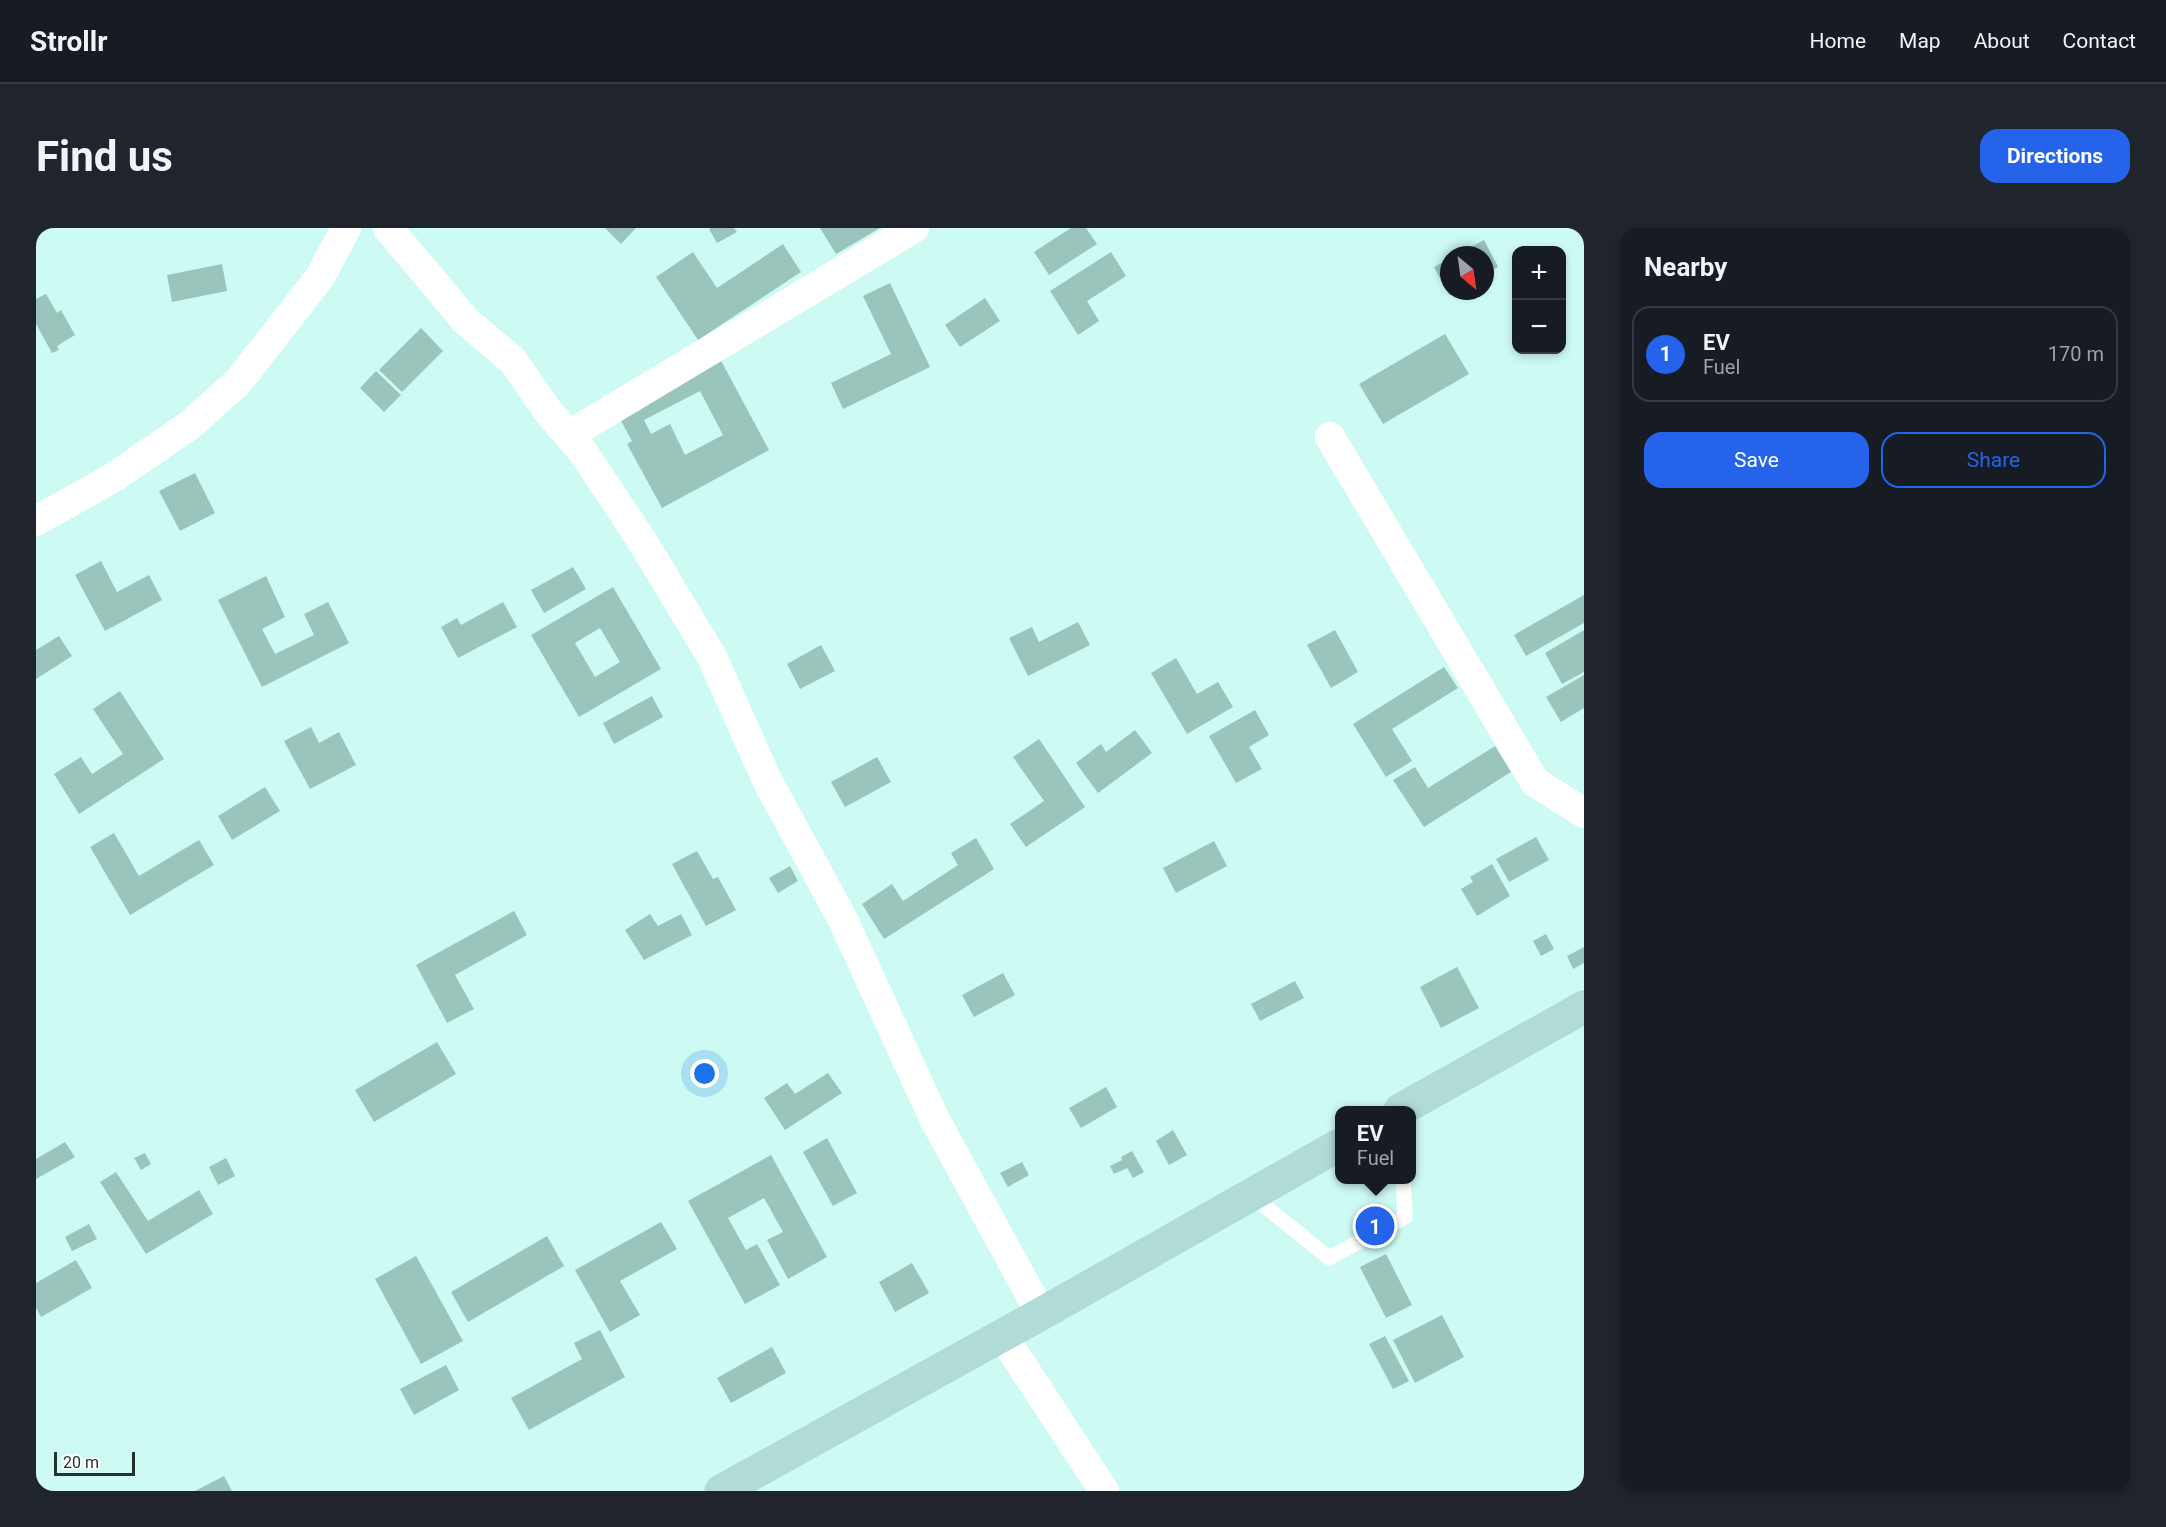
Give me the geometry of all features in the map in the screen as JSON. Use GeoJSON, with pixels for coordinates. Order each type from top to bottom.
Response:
{"type":"FeatureCollection","features":[{"type":"Feature","properties":{"kind":"main road"},"geometry":{"type":"LineString","coordinates":[[1407,1106],[1584,1007]]}},
{"type":"Feature","properties":{"kind":"main road"},"geometry":{"type":"LineString","coordinates":[[722,1491],[1335,1147]]}},
{"type":"Feature","properties":{"kind":"street"},"geometry":{"type":"LineString","coordinates":[[36,520],[114,477],[190,425],[238,382],[320,277],[346,228]]}},
{"type":"Feature","properties":{"kind":"street"},"geometry":{"type":"LineString","coordinates":[[388,228],[466,321],[513,361],[547,410],[569,435],[605,483],[712,657],[767,780],[843,920],[934,1118],[1041,1314]]}},
{"type":"Feature","properties":{"kind":"street"},"geometry":{"type":"LineString","coordinates":[[569,435],[914,228]]}},
{"type":"Feature","properties":{"kind":"street"},"geometry":{"type":"LineString","coordinates":[[1330,437],[1535,782],[1584,813]]}},
{"type":"Feature","properties":{"kind":"street"},"geometry":{"type":"LineString","coordinates":[[1002,1335],[1104,1491]]}},
{"type":"Feature","properties":{"kind":"lane"},"geometry":{"type":"LineString","coordinates":[[1251,1195],[1329,1258],[1406,1217],[1403,1184]]}},
{"type":"Feature","properties":{"kind":"building"},"geometry":{"type":"Polygon","coordinates":[[[605,228],[636,228],[621,244],[605,228]]]}},
{"type":"Feature","properties":{"kind":"building"},"geometry":{"type":"Polygon","coordinates":[[[734,228],[737,232],[717,243],[709,229],[734,228]]]}},
{"type":"Feature","properties":{"kind":"building"},"geometry":{"type":"Polygon","coordinates":[[[820,228],[880,228],[836,254],[820,228]]]}},
{"type":"Feature","properties":{"kind":"building"},"geometry":{"type":"Polygon","coordinates":[[[1071,228],[1086,228],[1097,244],[1049,275],[1034,252],[1071,228]]]}},
{"type":"Feature","properties":{"kind":"building"},"geometry":{"type":"Polygon","coordinates":[[[1484,240],[1487,246],[1473,246],[1484,240]]]}},
{"type":"Feature","properties":{"kind":"building"},"geometry":{"type":"Polygon","coordinates":[[[783,244],[801,272],[698,340],[656,277],[693,252],[717,288],[783,244]]]}},
{"type":"Feature","properties":{"kind":"building"},"geometry":{"type":"Polygon","coordinates":[[[1111,252],[1126,276],[1087,301],[1099,321],[1078,335],[1050,291],[1111,252]]]}},
{"type":"Feature","properties":{"kind":"building"},"geometry":{"type":"Polygon","coordinates":[[[222,264],[227,291],[172,302],[167,275],[222,264]]]}},
{"type":"Feature","properties":{"kind":"building"},"geometry":{"type":"Polygon","coordinates":[[[1440,264],[1440,278],[1434,267],[1440,264]]]}},
{"type":"Feature","properties":{"kind":"building"},"geometry":{"type":"Polygon","coordinates":[[[890,283],[930,367],[843,409],[831,383],[891,354],[863,296],[890,283]]]}},
{"type":"Feature","properties":{"kind":"building"},"geometry":{"type":"Polygon","coordinates":[[[46,294],[57,313],[61,310],[75,335],[57,346],[59,350],[52,353],[36,324],[36,299],[46,294]]]}},
{"type":"Feature","properties":{"kind":"building"},"geometry":{"type":"Polygon","coordinates":[[[985,298],[1000,321],[960,347],[945,325],[985,298]]]}},
{"type":"Feature","properties":{"kind":"building"},"geometry":{"type":"Polygon","coordinates":[[[421,328],[443,351],[402,392],[379,370],[421,328]]]}},
{"type":"Feature","properties":{"kind":"building"},"geometry":{"type":"Polygon","coordinates":[[[1445,334],[1469,374],[1383,424],[1359,384],[1445,334]]]}},
{"type":"Feature","properties":{"kind":"building"},"geometry":{"type":"Polygon","coordinates":[[[718,355],[769,450],[662,508],[627,444],[632,441],[615,410],[718,355]],[[700,391],[644,420],[651,434],[670,424],[685,455],[723,435],[700,391]]]}},
{"type":"Feature","properties":{"kind":"building"},"geometry":{"type":"Polygon","coordinates":[[[376,371],[401,395],[384,412],[360,388],[376,371]]]}},
{"type":"Feature","properties":{"kind":"building"},"geometry":{"type":"Polygon","coordinates":[[[195,473],[215,513],[180,531],[159,491],[195,473]]]}},
{"type":"Feature","properties":{"kind":"building"},"geometry":{"type":"Polygon","coordinates":[[[101,561],[117,592],[149,575],[162,600],[105,631],[75,575],[101,561]]]}},
{"type":"Feature","properties":{"kind":"building"},"geometry":{"type":"Polygon","coordinates":[[[573,567],[586,589],[544,613],[531,590],[573,567]]]}},
{"type":"Feature","properties":{"kind":"building"},"geometry":{"type":"Polygon","coordinates":[[[266,576],[285,617],[262,629],[275,654],[314,635],[304,614],[328,602],[349,643],[262,687],[218,600],[266,576]]]}},
{"type":"Feature","properties":{"kind":"building"},"geometry":{"type":"Polygon","coordinates":[[[613,587],[661,669],[579,717],[531,635],[613,587]],[[600,628],[575,643],[595,677],[620,662],[600,628]]]}},
{"type":"Feature","properties":{"kind":"building"},"geometry":{"type":"Polygon","coordinates":[[[1584,595],[1584,623],[1526,656],[1514,635],[1584,595]]]}},
{"type":"Feature","properties":{"kind":"building"},"geometry":{"type":"Polygon","coordinates":[[[503,602],[517,627],[458,658],[441,627],[457,618],[461,625],[503,602]]]}},
{"type":"Feature","properties":{"kind":"building"},"geometry":{"type":"Polygon","coordinates":[[[1078,622],[1090,645],[1028,676],[1009,638],[1032,627],[1039,642],[1078,622]]]}},
{"type":"Feature","properties":{"kind":"building"},"geometry":{"type":"Polygon","coordinates":[[[1335,630],[1358,672],[1331,688],[1307,645],[1335,630]]]}},
{"type":"Feature","properties":{"kind":"building"},"geometry":{"type":"Polygon","coordinates":[[[1584,630],[1584,672],[1562,684],[1545,653],[1584,630]]]}},
{"type":"Feature","properties":{"kind":"building"},"geometry":{"type":"Polygon","coordinates":[[[59,636],[72,656],[36,679],[36,650],[59,636]]]}},
{"type":"Feature","properties":{"kind":"building"},"geometry":{"type":"Polygon","coordinates":[[[821,645],[835,671],[800,689],[787,664],[821,645]]]}},
{"type":"Feature","properties":{"kind":"building"},"geometry":{"type":"Polygon","coordinates":[[[1176,658],[1197,694],[1218,682],[1233,707],[1187,734],[1151,673],[1176,658]]]}},
{"type":"Feature","properties":{"kind":"building"},"geometry":{"type":"Polygon","coordinates":[[[1444,667],[1458,688],[1392,729],[1412,761],[1386,777],[1353,724],[1444,667]]]}},
{"type":"Feature","properties":{"kind":"building"},"geometry":{"type":"Polygon","coordinates":[[[1584,675],[1584,708],[1561,722],[1546,697],[1584,675]]]}},
{"type":"Feature","properties":{"kind":"building"},"geometry":{"type":"Polygon","coordinates":[[[120,691],[164,759],[79,814],[54,774],[81,757],[92,774],[123,754],[93,709],[120,691]]]}},
{"type":"Feature","properties":{"kind":"building"},"geometry":{"type":"Polygon","coordinates":[[[652,696],[663,717],[614,744],[603,723],[652,696]]]}},
{"type":"Feature","properties":{"kind":"building"},"geometry":{"type":"Polygon","coordinates":[[[1255,710],[1269,735],[1249,747],[1262,769],[1236,783],[1209,736],[1255,710]]]}},
{"type":"Feature","properties":{"kind":"building"},"geometry":{"type":"Polygon","coordinates":[[[311,727],[319,743],[339,732],[356,765],[310,789],[284,741],[311,727]]]}},
{"type":"Feature","properties":{"kind":"building"},"geometry":{"type":"Polygon","coordinates":[[[1135,730],[1152,753],[1098,793],[1076,763],[1101,744],[1106,752],[1135,730]]]}},
{"type":"Feature","properties":{"kind":"building"},"geometry":{"type":"Polygon","coordinates":[[[1039,739],[1085,807],[1026,847],[1010,824],[1044,801],[1013,757],[1039,739]]]}},
{"type":"Feature","properties":{"kind":"building"},"geometry":{"type":"Polygon","coordinates":[[[1495,746],[1511,772],[1424,827],[1393,780],[1415,767],[1428,788],[1495,746]]]}},
{"type":"Feature","properties":{"kind":"building"},"geometry":{"type":"Polygon","coordinates":[[[877,757],[891,782],[845,807],[831,782],[877,757]]]}},
{"type":"Feature","properties":{"kind":"building"},"geometry":{"type":"Polygon","coordinates":[[[265,787],[280,811],[232,840],[218,816],[265,787]]]}},
{"type":"Feature","properties":{"kind":"building"},"geometry":{"type":"Polygon","coordinates":[[[114,833],[139,876],[199,840],[214,865],[130,915],[90,847],[114,833]]]}},
{"type":"Feature","properties":{"kind":"building"},"geometry":{"type":"Polygon","coordinates":[[[1536,837],[1549,860],[1509,882],[1496,859],[1536,837]]]}},
{"type":"Feature","properties":{"kind":"building"},"geometry":{"type":"Polygon","coordinates":[[[976,838],[994,869],[884,939],[862,904],[892,884],[903,901],[958,865],[951,853],[976,838]]]}},
{"type":"Feature","properties":{"kind":"building"},"geometry":{"type":"Polygon","coordinates":[[[1214,841],[1227,866],[1176,893],[1163,868],[1214,841]]]}},
{"type":"Feature","properties":{"kind":"building"},"geometry":{"type":"Polygon","coordinates":[[[697,851],[713,879],[718,877],[736,910],[706,926],[672,864],[697,851]]]}},
{"type":"Feature","properties":{"kind":"building"},"geometry":{"type":"Polygon","coordinates":[[[1492,864],[1510,896],[1477,916],[1461,889],[1473,882],[1470,877],[1492,864]]]}},
{"type":"Feature","properties":{"kind":"building"},"geometry":{"type":"Polygon","coordinates":[[[790,866],[798,881],[778,893],[769,878],[790,866]]]}},
{"type":"Feature","properties":{"kind":"building"},"geometry":{"type":"Polygon","coordinates":[[[514,911],[527,935],[455,975],[474,1009],[447,1023],[416,965],[514,911]]]}},
{"type":"Feature","properties":{"kind":"building"},"geometry":{"type":"Polygon","coordinates":[[[650,914],[658,926],[681,914],[692,935],[644,960],[625,930],[650,914]]]}},
{"type":"Feature","properties":{"kind":"building"},"geometry":{"type":"Polygon","coordinates":[[[1546,934],[1554,949],[1541,956],[1533,941],[1546,934]]]}},
{"type":"Feature","properties":{"kind":"building"},"geometry":{"type":"Polygon","coordinates":[[[1584,947],[1584,963],[1573,969],[1567,956],[1584,947]]]}},
{"type":"Feature","properties":{"kind":"building"},"geometry":{"type":"Polygon","coordinates":[[[1457,967],[1479,1008],[1441,1028],[1420,987],[1457,967]]]}},
{"type":"Feature","properties":{"kind":"building"},"geometry":{"type":"Polygon","coordinates":[[[1003,973],[1015,995],[974,1017],[962,995],[1003,973]]]}},
{"type":"Feature","properties":{"kind":"building"},"geometry":{"type":"Polygon","coordinates":[[[1295,981],[1304,998],[1260,1021],[1251,1004],[1295,981]]]}},
{"type":"Feature","properties":{"kind":"building"},"geometry":{"type":"Polygon","coordinates":[[[437,1042],[456,1074],[374,1122],[355,1090],[437,1042]]]}},
{"type":"Feature","properties":{"kind":"building"},"geometry":{"type":"Polygon","coordinates":[[[828,1073],[842,1093],[785,1130],[764,1098],[787,1083],[795,1094],[828,1073]]]}},
{"type":"Feature","properties":{"kind":"building"},"geometry":{"type":"Polygon","coordinates":[[[1106,1087],[1117,1107],[1081,1128],[1069,1108],[1106,1087]]]}},
{"type":"Feature","properties":{"kind":"building"},"geometry":{"type":"Polygon","coordinates":[[[1173,1130],[1187,1155],[1169,1165],[1156,1141],[1173,1130]]]}},
{"type":"Feature","properties":{"kind":"building"},"geometry":{"type":"Polygon","coordinates":[[[827,1138],[857,1193],[833,1206],[803,1152],[827,1138]]]}},
{"type":"Feature","properties":{"kind":"building"},"geometry":{"type":"Polygon","coordinates":[[[65,1142],[75,1157],[36,1179],[36,1159],[65,1142]]]}},
{"type":"Feature","properties":{"kind":"building"},"geometry":{"type":"Polygon","coordinates":[[[1132,1151],[1144,1172],[1133,1178],[1127,1168],[1114,1174],[1110,1166],[1122,1160],[1121,1157],[1132,1151]]]}},
{"type":"Feature","properties":{"kind":"building"},"geometry":{"type":"Polygon","coordinates":[[[145,1153],[151,1164],[141,1170],[134,1158],[145,1153]]]}},
{"type":"Feature","properties":{"kind":"building"},"geometry":{"type":"Polygon","coordinates":[[[771,1155],[827,1257],[788,1279],[767,1240],[783,1232],[764,1198],[728,1218],[746,1250],[757,1244],[780,1285],[745,1304],[688,1201],[771,1155]]]}},
{"type":"Feature","properties":{"kind":"building"},"geometry":{"type":"Polygon","coordinates":[[[226,1158],[235,1176],[218,1185],[209,1167],[226,1158]]]}},
{"type":"Feature","properties":{"kind":"building"},"geometry":{"type":"Polygon","coordinates":[[[1022,1162],[1029,1175],[1008,1187],[1000,1173],[1022,1162]]]}},
{"type":"Feature","properties":{"kind":"building"},"geometry":{"type":"Polygon","coordinates":[[[116,1172],[148,1221],[199,1190],[213,1214],[146,1254],[100,1182],[116,1172]]]}},
{"type":"Feature","properties":{"kind":"building"},"geometry":{"type":"Polygon","coordinates":[[[661,1222],[677,1249],[620,1281],[640,1315],[610,1332],[575,1270],[661,1222]]]}},
{"type":"Feature","properties":{"kind":"building"},"geometry":{"type":"Polygon","coordinates":[[[89,1224],[97,1239],[72,1251],[65,1237],[89,1224]]]}},
{"type":"Feature","properties":{"kind":"building"},"geometry":{"type":"Polygon","coordinates":[[[547,1236],[564,1266],[468,1322],[451,1292],[547,1236]]]}},
{"type":"Feature","properties":{"kind":"building"},"geometry":{"type":"Polygon","coordinates":[[[1386,1254],[1412,1305],[1386,1318],[1360,1267],[1386,1254]]]}},
{"type":"Feature","properties":{"kind":"building"},"geometry":{"type":"Polygon","coordinates":[[[416,1256],[463,1341],[421,1364],[375,1279],[416,1256]]]}},
{"type":"Feature","properties":{"kind":"building"},"geometry":{"type":"Polygon","coordinates":[[[76,1260],[92,1288],[41,1317],[36,1308],[36,1283],[76,1260]]]}},
{"type":"Feature","properties":{"kind":"building"},"geometry":{"type":"Polygon","coordinates":[[[912,1263],[929,1293],[895,1312],[879,1282],[912,1263]]]}},
{"type":"Feature","properties":{"kind":"building"},"geometry":{"type":"Polygon","coordinates":[[[1442,1315],[1464,1357],[1415,1383],[1393,1340],[1442,1315]]]}},
{"type":"Feature","properties":{"kind":"building"},"geometry":{"type":"Polygon","coordinates":[[[600,1330],[625,1377],[529,1430],[511,1398],[582,1359],[574,1343],[600,1330]]]}},
{"type":"Feature","properties":{"kind":"building"},"geometry":{"type":"Polygon","coordinates":[[[1385,1336],[1409,1381],[1393,1389],[1369,1344],[1385,1336]]]}},
{"type":"Feature","properties":{"kind":"building"},"geometry":{"type":"Polygon","coordinates":[[[772,1347],[786,1373],[731,1403],[717,1378],[772,1347]]]}},
{"type":"Feature","properties":{"kind":"building"},"geometry":{"type":"Polygon","coordinates":[[[446,1365],[459,1390],[414,1415],[400,1389],[446,1365]]]}},
{"type":"Feature","properties":{"kind":"building"},"geometry":{"type":"Polygon","coordinates":[[[224,1476],[232,1491],[195,1491],[224,1476]]]}},
{"type":"Feature","properties":{"kind":"place","name":"EV"},"geometry":{"type":"Point","coordinates":[1375,1226]}}]}
